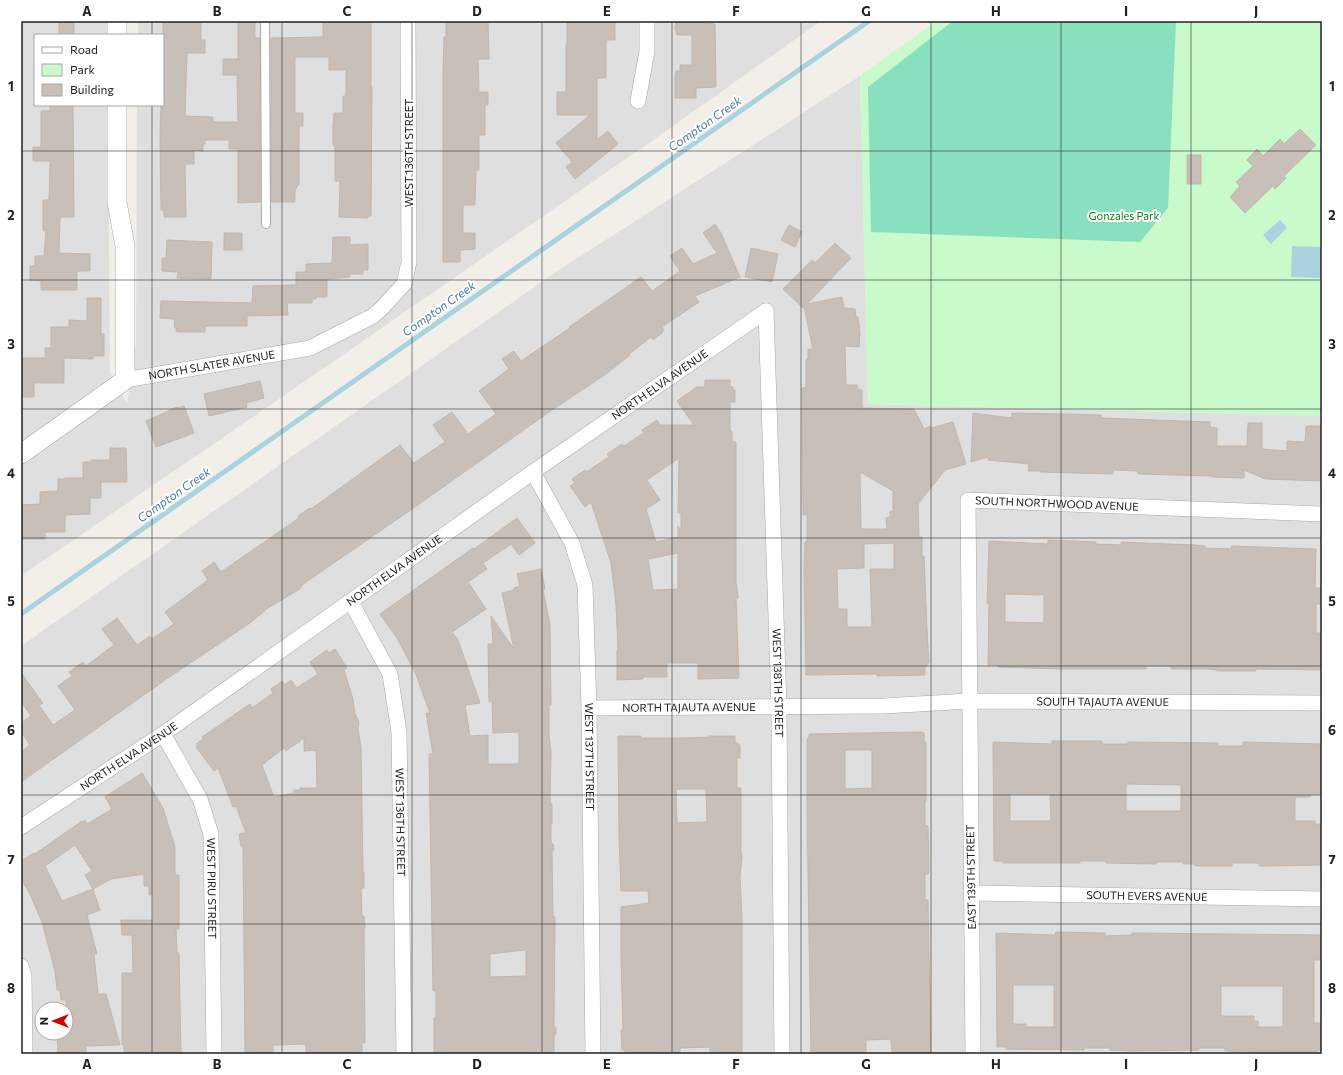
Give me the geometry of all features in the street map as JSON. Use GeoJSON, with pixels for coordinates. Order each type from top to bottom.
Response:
{"type":"FeatureCollection","features":[{"type":"Feature","properties":{"kind":"street"},"geometry":{"type":"LineString","coordinates":[[117,21],[117,34]]}},
{"type":"Feature","properties":{"kind":"street","name":"WEST 136TH STREET"},"geometry":{"type":"LineString","coordinates":[[404,284],[409,262],[408,21]]}},
{"type":"Feature","properties":{"kind":"street"},"geometry":{"type":"LineString","coordinates":[[638,101],[647,50],[647,21]]}},
{"type":"Feature","properties":{"kind":"street"},"geometry":{"type":"LineString","coordinates":[[117,106],[116,202],[125,246],[125,380]]}},
{"type":"Feature","properties":{"kind":"street","name":"NORTH SLATER AVENUE"},"geometry":{"type":"LineString","coordinates":[[21,454],[125,380],[310,348],[373,316],[404,284]]}},
{"type":"Feature","properties":{"kind":"street","name":"NORTH ELVA AVENUE"},"geometry":{"type":"LineString","coordinates":[[21,826],[163,734],[533,472],[766,311]]}},
{"type":"Feature","properties":{"kind":"street","name":"WEST 138TH STREET"},"geometry":{"type":"LineString","coordinates":[[766,311],[779,708],[782,1054]]}},
{"type":"Feature","properties":{"kind":"street","name":"WEST 137TH STREET"},"geometry":{"type":"LineString","coordinates":[[533,472],[572,543],[585,585],[589,708],[593,1054]]}},
{"type":"Feature","properties":{"kind":"street","name":"SOUTH NORTHWOOD AVENUE"},"geometry":{"type":"LineString","coordinates":[[969,701],[968,500],[1322,514]]}},
{"type":"Feature","properties":{"kind":"street","name":"WEST 136TH STREET"},"geometry":{"type":"LineString","coordinates":[[351,602],[390,674],[399,732],[404,1054]]}},
{"type":"Feature","properties":{"kind":"street","name":"SOUTH TAJAUTA AVENUE"},"geometry":{"type":"LineString","coordinates":[[884,706],[969,701],[1322,703]]}},
{"type":"Feature","properties":{"kind":"street","name":"EAST 139TH STREET"},"geometry":{"type":"LineString","coordinates":[[969,701],[973,1054]]}},
{"type":"Feature","properties":{"kind":"street","name":"NORTH TAJAUTA AVENUE"},"geometry":{"type":"LineString","coordinates":[[589,708],[779,708],[884,706]]}},
{"type":"Feature","properties":{"kind":"street","name":"WEST PIRU STREET"},"geometry":{"type":"LineString","coordinates":[[163,734],[200,799],[211,834],[214,1054]]}},
{"type":"Feature","properties":{"kind":"street","name":"SOUTH EVERS AVENUE"},"geometry":{"type":"LineString","coordinates":[[972,893],[1322,899]]}},
{"type":"Feature","properties":{"kind":"street"},"geometry":{"type":"LineString","coordinates":[[21,966],[24,976],[25,1054]]}},
{"type":"Feature","properties":{"kind":"lane"},"geometry":{"type":"LineString","coordinates":[[266,21],[266,224]]}},
{"type":"Feature","properties":{"kind":"shaded area"},"geometry":{"type":"Polygon","coordinates":[[[21,21],[107,21],[107,34],[34,34],[34,106],[108,106],[110,372],[127,404],[136,344],[137,106],[164,106],[164,34],[138,34],[138,21],[821,21],[649,143],[21,576],[21,21]]]}},
{"type":"Feature","properties":{"kind":"shaded area"},"geometry":{"type":"Polygon","coordinates":[[[860,76],[868,404],[1322,416],[1322,1054],[21,1054],[21,646],[553,274],[860,76]]]}},
{"type":"Feature","properties":{"kind":"green space","name":"Gonzales Park"},"geometry":{"type":"Polygon","coordinates":[[[936,21],[1322,21],[1322,416],[868,404],[860,76],[936,21]]]}},
{"type":"Feature","properties":{"kind":"green space"},"geometry":{"type":"Polygon","coordinates":[[[953,21],[1176,21],[1168,208],[1140,242],[871,232],[868,87],[953,21]]]}},
{"type":"Feature","properties":{"kind":"water"},"geometry":{"type":"Polygon","coordinates":[[[1280,220],[1287,228],[1271,244],[1263,235],[1280,220]]]}},
{"type":"Feature","properties":{"kind":"water"},"geometry":{"type":"Polygon","coordinates":[[[1292,246],[1322,247],[1322,278],[1291,277],[1292,246]]]}},
{"type":"Feature","properties":{"kind":"building"},"geometry":{"type":"Polygon","coordinates":[[[59,21],[74,21],[74,34],[59,34],[59,21]]]}},
{"type":"Feature","properties":{"kind":"building"},"geometry":{"type":"Polygon","coordinates":[[[163,21],[201,21],[201,40],[205,40],[205,53],[187,53],[185,116],[213,117],[213,122],[238,122],[237,75],[223,75],[223,59],[238,59],[238,21],[255,21],[255,38],[260,38],[260,202],[238,203],[238,149],[229,149],[229,140],[205,140],[205,144],[203,144],[203,151],[194,150],[194,164],[185,164],[186,217],[164,217],[164,210],[161,210],[160,136],[161,106],[164,106],[163,21]]]}},
{"type":"Feature","properties":{"kind":"building"},"geometry":{"type":"Polygon","coordinates":[[[323,21],[371,21],[371,216],[368,216],[368,218],[339,217],[340,181],[335,181],[335,145],[333,145],[333,125],[334,113],[343,113],[343,96],[346,96],[346,70],[329,70],[329,57],[295,57],[295,113],[303,113],[303,126],[299,126],[299,184],[295,190],[295,202],[271,202],[271,38],[323,37],[323,21]]]}},
{"type":"Feature","properties":{"kind":"building"},"geometry":{"type":"Polygon","coordinates":[[[446,21],[488,21],[489,59],[478,59],[479,92],[488,92],[488,105],[485,105],[485,135],[479,135],[479,170],[476,170],[475,205],[463,205],[463,233],[475,233],[475,249],[460,250],[460,262],[443,262],[443,72],[446,21]]]}},
{"type":"Feature","properties":{"kind":"building"},"geometry":{"type":"Polygon","coordinates":[[[567,21],[615,21],[615,40],[606,40],[606,78],[597,78],[597,140],[608,131],[618,144],[575,179],[566,167],[572,162],[556,143],[590,115],[557,115],[557,92],[566,92],[567,21]]]}},
{"type":"Feature","properties":{"kind":"building"},"geometry":{"type":"Polygon","coordinates":[[[676,21],[694,21],[715,24],[716,87],[696,88],[696,98],[675,98],[676,71],[680,71],[680,65],[692,65],[692,35],[677,35],[675,28],[676,21]]]}},
{"type":"Feature","properties":{"kind":"building"},"geometry":{"type":"Polygon","coordinates":[[[50,106],[73,106],[74,217],[60,217],[59,253],[90,254],[90,271],[77,271],[77,290],[41,290],[41,281],[30,280],[30,266],[35,266],[35,256],[44,256],[46,231],[43,231],[43,200],[49,200],[50,161],[33,161],[33,147],[41,147],[41,111],[50,111],[50,106]]]}},
{"type":"Feature","properties":{"kind":"building"},"geometry":{"type":"Polygon","coordinates":[[[1300,129],[1316,145],[1284,176],[1286,178],[1275,189],[1273,186],[1245,213],[1230,197],[1240,186],[1236,182],[1253,166],[1247,160],[1257,149],[1263,156],[1280,139],[1284,144],[1300,129]]]}},
{"type":"Feature","properties":{"kind":"building"},"geometry":{"type":"Polygon","coordinates":[[[1187,155],[1201,155],[1201,184],[1187,184],[1187,155]]]}},
{"type":"Feature","properties":{"kind":"building"},"geometry":{"type":"Polygon","coordinates":[[[715,224],[721,233],[740,277],[695,296],[699,302],[662,327],[664,330],[662,331],[663,332],[653,340],[651,337],[606,374],[552,410],[302,585],[300,589],[268,608],[250,623],[165,680],[21,782],[21,752],[30,745],[21,732],[21,723],[31,716],[21,701],[21,673],[43,703],[39,705],[53,725],[75,710],[58,686],[72,676],[69,672],[83,662],[86,666],[114,645],[102,629],[117,618],[137,645],[150,636],[152,639],[174,624],[165,612],[208,580],[202,571],[214,562],[221,572],[400,445],[414,463],[445,442],[433,425],[452,412],[468,434],[496,414],[479,391],[509,369],[502,359],[514,351],[521,361],[641,277],[652,291],[680,271],[670,256],[682,248],[693,264],[717,253],[703,233],[715,224]]]}},
{"type":"Feature","properties":{"kind":"building"},"geometry":{"type":"Polygon","coordinates":[[[789,225],[802,232],[795,247],[781,240],[789,225]]]}},
{"type":"Feature","properties":{"kind":"building"},"geometry":{"type":"Polygon","coordinates":[[[224,233],[242,233],[242,250],[224,250],[224,233]]]}},
{"type":"Feature","properties":{"kind":"building"},"geometry":{"type":"Polygon","coordinates":[[[333,237],[350,237],[350,245],[368,244],[368,270],[363,270],[363,274],[350,274],[350,277],[327,279],[327,297],[316,297],[316,299],[312,299],[312,303],[287,303],[288,315],[247,316],[247,326],[205,326],[205,332],[178,332],[176,331],[176,327],[174,327],[175,319],[160,318],[161,301],[252,303],[253,286],[296,285],[296,272],[306,272],[306,264],[332,263],[333,237]]]}},
{"type":"Feature","properties":{"kind":"building"},"geometry":{"type":"Polygon","coordinates":[[[167,240],[212,242],[211,279],[177,278],[178,272],[162,271],[162,258],[166,258],[167,240]]]}},
{"type":"Feature","properties":{"kind":"building"},"geometry":{"type":"Polygon","coordinates":[[[835,243],[851,258],[807,304],[842,297],[844,308],[855,309],[856,317],[858,317],[860,333],[859,347],[845,346],[846,385],[857,385],[858,390],[862,390],[862,408],[914,409],[924,429],[930,426],[931,428],[953,422],[966,464],[945,470],[918,504],[919,537],[922,537],[922,556],[924,556],[929,663],[925,666],[925,675],[806,675],[804,570],[805,542],[807,542],[807,515],[803,515],[802,388],[806,387],[806,359],[808,359],[808,349],[813,349],[804,307],[803,308],[783,289],[812,260],[815,263],[835,243]],[[860,472],[861,529],[887,529],[886,518],[890,517],[890,512],[893,511],[893,491],[860,472]],[[894,543],[864,544],[864,568],[837,569],[838,609],[847,609],[847,627],[872,627],[870,569],[894,569],[894,543]]]}},
{"type":"Feature","properties":{"kind":"building"},"geometry":{"type":"Polygon","coordinates":[[[751,248],[778,254],[772,282],[745,277],[751,248]]]}},
{"type":"Feature","properties":{"kind":"building"},"geometry":{"type":"Polygon","coordinates":[[[87,298],[101,298],[101,334],[104,334],[104,356],[93,356],[93,359],[64,358],[64,383],[34,383],[34,397],[21,397],[21,358],[45,358],[45,348],[51,348],[51,327],[69,327],[69,320],[87,321],[87,298]]]}},
{"type":"Feature","properties":{"kind":"building"},"geometry":{"type":"Polygon","coordinates":[[[705,380],[730,380],[730,387],[733,387],[733,390],[735,390],[735,402],[730,402],[730,431],[732,431],[732,442],[736,442],[736,582],[738,598],[736,598],[739,678],[698,679],[698,663],[667,663],[667,677],[643,677],[643,679],[617,680],[618,650],[616,605],[611,563],[591,502],[585,507],[570,486],[575,483],[572,479],[609,457],[607,454],[622,444],[624,446],[644,433],[642,430],[657,420],[660,425],[694,425],[677,401],[697,387],[705,387],[705,380]],[[679,458],[647,480],[660,500],[646,509],[656,542],[678,537],[678,526],[681,531],[681,513],[678,513],[679,458]],[[678,553],[648,559],[653,590],[678,589],[678,553]]]}},
{"type":"Feature","properties":{"kind":"building"},"geometry":{"type":"Polygon","coordinates":[[[260,381],[264,398],[246,403],[247,407],[209,416],[204,394],[260,381]]]}},
{"type":"Feature","properties":{"kind":"building"},"geometry":{"type":"Polygon","coordinates":[[[184,406],[194,433],[156,447],[146,421],[177,407],[184,406]]]}},
{"type":"Feature","properties":{"kind":"building"},"geometry":{"type":"Polygon","coordinates":[[[973,413],[1012,418],[1012,413],[1063,414],[1101,415],[1101,418],[1210,422],[1210,427],[1217,428],[1217,446],[1247,446],[1248,423],[1262,423],[1262,449],[1287,451],[1287,441],[1305,442],[1306,426],[1322,426],[1322,481],[1265,479],[1244,470],[1244,478],[1138,474],[1138,471],[1113,470],[1113,474],[1040,472],[1028,471],[1029,464],[988,460],[988,457],[971,462],[973,413]]]}},
{"type":"Feature","properties":{"kind":"building"},"geometry":{"type":"Polygon","coordinates":[[[110,448],[126,448],[127,482],[101,482],[101,498],[90,498],[90,514],[65,515],[65,532],[45,532],[45,539],[21,539],[21,505],[40,504],[40,492],[58,491],[58,479],[83,478],[83,462],[91,462],[91,460],[110,460],[110,448]]]}},
{"type":"Feature","properties":{"kind":"building"},"geometry":{"type":"Polygon","coordinates":[[[517,518],[535,543],[519,555],[511,544],[483,563],[487,569],[468,582],[486,609],[452,632],[458,640],[480,703],[465,705],[470,736],[488,735],[488,764],[519,764],[519,732],[493,733],[492,701],[489,702],[488,644],[493,644],[491,616],[514,649],[502,593],[514,590],[514,588],[520,586],[517,574],[541,569],[545,589],[543,590],[550,624],[550,804],[552,804],[551,843],[553,844],[554,850],[552,852],[553,917],[555,917],[554,1027],[556,1028],[556,1034],[554,1036],[554,1054],[434,1054],[436,991],[433,991],[429,754],[433,754],[426,713],[430,713],[415,672],[397,638],[380,614],[473,548],[474,549],[517,518]],[[526,950],[490,954],[490,977],[526,976],[526,950]]]}},
{"type":"Feature","properties":{"kind":"building"},"geometry":{"type":"Polygon","coordinates":[[[1048,540],[1096,542],[1096,544],[1121,545],[1121,542],[1194,545],[1205,546],[1205,548],[1231,549],[1232,546],[1316,549],[1315,588],[1322,588],[1322,604],[1316,604],[1316,633],[1322,633],[1322,670],[1256,669],[1256,671],[1217,671],[1208,669],[1171,669],[1171,666],[1146,666],[1146,669],[1061,669],[998,667],[998,665],[988,665],[989,603],[987,603],[989,541],[1048,544],[1048,540]],[[1005,594],[1005,622],[1044,623],[1044,595],[1005,594]]]}},
{"type":"Feature","properties":{"kind":"building"},"geometry":{"type":"Polygon","coordinates":[[[335,649],[347,668],[344,670],[353,699],[355,714],[359,722],[358,729],[361,747],[364,873],[364,888],[361,888],[362,916],[364,916],[365,928],[365,1043],[362,1043],[362,1054],[306,1054],[306,1044],[273,1045],[273,1054],[245,1054],[243,846],[241,846],[239,834],[246,833],[236,806],[233,807],[218,768],[214,771],[196,747],[198,746],[196,744],[203,739],[202,737],[250,704],[252,708],[273,693],[271,689],[282,681],[285,685],[291,680],[297,688],[318,674],[310,662],[327,650],[329,653],[335,649]],[[304,738],[286,751],[284,748],[262,765],[274,797],[294,793],[294,790],[300,790],[300,788],[317,788],[316,750],[304,751],[304,738]]]}},
{"type":"Feature","properties":{"kind":"building"},"geometry":{"type":"Polygon","coordinates":[[[924,733],[924,742],[926,742],[925,826],[928,826],[929,871],[928,874],[925,874],[925,900],[928,900],[931,1054],[892,1054],[891,1039],[866,1040],[866,1054],[811,1054],[807,814],[807,739],[809,738],[809,734],[924,733]],[[845,750],[845,789],[872,788],[872,750],[845,750]]]}},
{"type":"Feature","properties":{"kind":"building"},"geometry":{"type":"Polygon","coordinates":[[[618,736],[641,736],[641,738],[685,738],[735,736],[735,743],[740,745],[740,758],[737,758],[737,788],[741,788],[742,857],[740,877],[742,916],[742,1054],[710,1054],[710,1047],[680,1048],[680,1054],[625,1054],[625,1050],[622,1050],[621,907],[649,903],[648,891],[621,891],[618,736]],[[676,789],[677,823],[707,822],[706,789],[676,789]]]}},
{"type":"Feature","properties":{"kind":"building"},"geometry":{"type":"Polygon","coordinates":[[[1052,741],[1102,741],[1102,744],[1128,744],[1128,742],[1218,743],[1218,746],[1243,746],[1243,742],[1322,744],[1322,794],[1310,794],[1310,797],[1295,797],[1295,821],[1315,821],[1315,824],[1322,824],[1322,865],[1259,866],[1259,863],[1232,863],[1232,866],[1195,866],[1195,864],[1183,864],[1183,862],[1156,862],[1156,864],[1106,863],[1106,861],[1080,861],[1080,863],[1003,863],[1003,861],[994,861],[993,742],[1052,744],[1052,741]],[[1126,784],[1126,811],[1181,811],[1181,785],[1126,784]],[[1010,794],[1010,821],[1051,821],[1050,794],[1010,794]]]}},
{"type":"Feature","properties":{"kind":"building"},"geometry":{"type":"Polygon","coordinates":[[[142,773],[163,808],[175,847],[175,875],[179,875],[179,929],[176,929],[177,953],[179,953],[181,1054],[124,1054],[124,1045],[122,1045],[122,973],[133,973],[132,935],[122,935],[121,920],[153,920],[153,895],[149,895],[149,886],[144,886],[144,874],[111,879],[93,889],[100,910],[87,915],[97,954],[94,954],[98,994],[106,994],[120,1045],[86,1046],[86,1054],[58,1054],[57,1041],[74,1041],[74,1001],[61,1000],[60,990],[57,990],[55,971],[42,922],[29,892],[21,879],[21,861],[34,853],[35,854],[82,821],[83,822],[85,820],[87,824],[112,809],[105,797],[142,773]],[[75,845],[45,866],[62,901],[93,889],[85,875],[92,871],[75,845]]]}},
{"type":"Feature","properties":{"kind":"building"},"geometry":{"type":"Polygon","coordinates":[[[1056,932],[1105,933],[1105,936],[1132,935],[1132,933],[1322,935],[1322,960],[1314,960],[1314,1023],[1321,1023],[1322,1050],[1317,1050],[1317,1052],[1225,1051],[1225,1048],[1199,1048],[1199,1050],[1131,1051],[1110,1050],[1110,1048],[1084,1048],[1084,1050],[1006,1049],[1006,1047],[997,1047],[996,933],[1055,935],[1056,932]],[[1013,985],[1013,1024],[1026,1024],[1026,1027],[1054,1027],[1054,985],[1013,985]],[[1221,986],[1221,1016],[1254,1016],[1254,1021],[1258,1021],[1258,1027],[1283,1027],[1283,986],[1221,986]]]}},
{"type":"Feature","properties":{"kind":"waterway","name":"Compton Creek"},"geometry":{"type":"LineString","coordinates":[[21,614],[869,21]]}}]}
